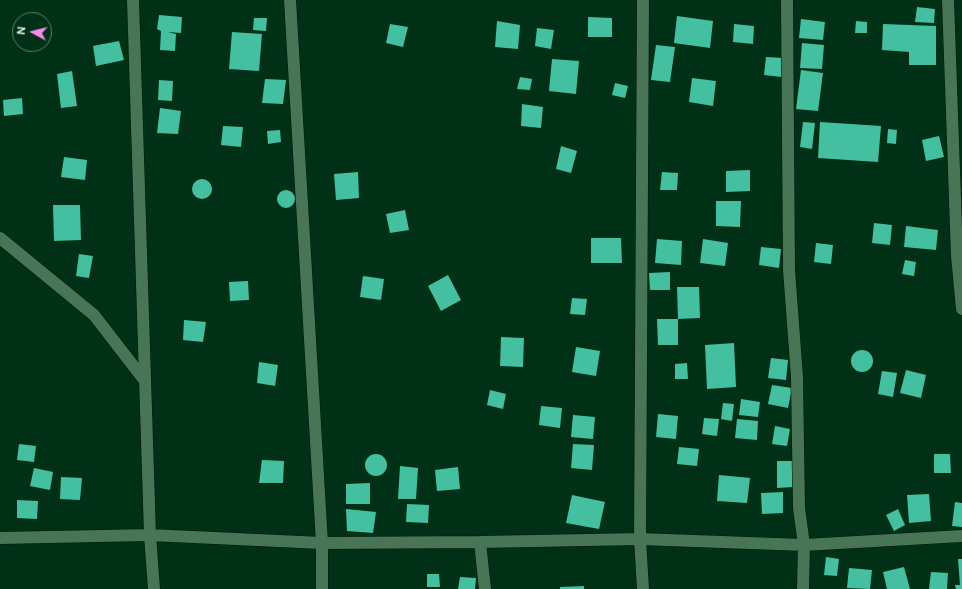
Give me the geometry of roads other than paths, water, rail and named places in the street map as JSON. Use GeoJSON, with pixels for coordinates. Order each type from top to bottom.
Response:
{"type":"FeatureCollection","features":[{"type":"Feature","properties":{"kind":"street"},"geometry":{"type":"LineString","coordinates":[[133,0],[150,535],[154,589]]}},
{"type":"Feature","properties":{"kind":"street"},"geometry":{"type":"LineString","coordinates":[[290,0],[322,543],[322,589]]}},
{"type":"Feature","properties":{"kind":"street"},"geometry":{"type":"LineString","coordinates":[[642,0],[640,539],[643,589]]}},
{"type":"Feature","properties":{"kind":"street"},"geometry":{"type":"LineString","coordinates":[[787,0],[789,270],[797,377],[799,508],[804,545],[803,589]]}},
{"type":"Feature","properties":{"kind":"street"},"geometry":{"type":"LineString","coordinates":[[948,0],[957,256],[962,309]]}},
{"type":"Feature","properties":{"kind":"street"},"geometry":{"type":"LineString","coordinates":[[0,238],[94,314],[145,381]]}},
{"type":"Feature","properties":{"kind":"street"},"geometry":{"type":"LineString","coordinates":[[0,538],[150,535],[322,543],[640,539],[804,545],[962,536]]}},
{"type":"Feature","properties":{"kind":"street"},"geometry":{"type":"LineString","coordinates":[[480,542],[485,589]]}}]}
